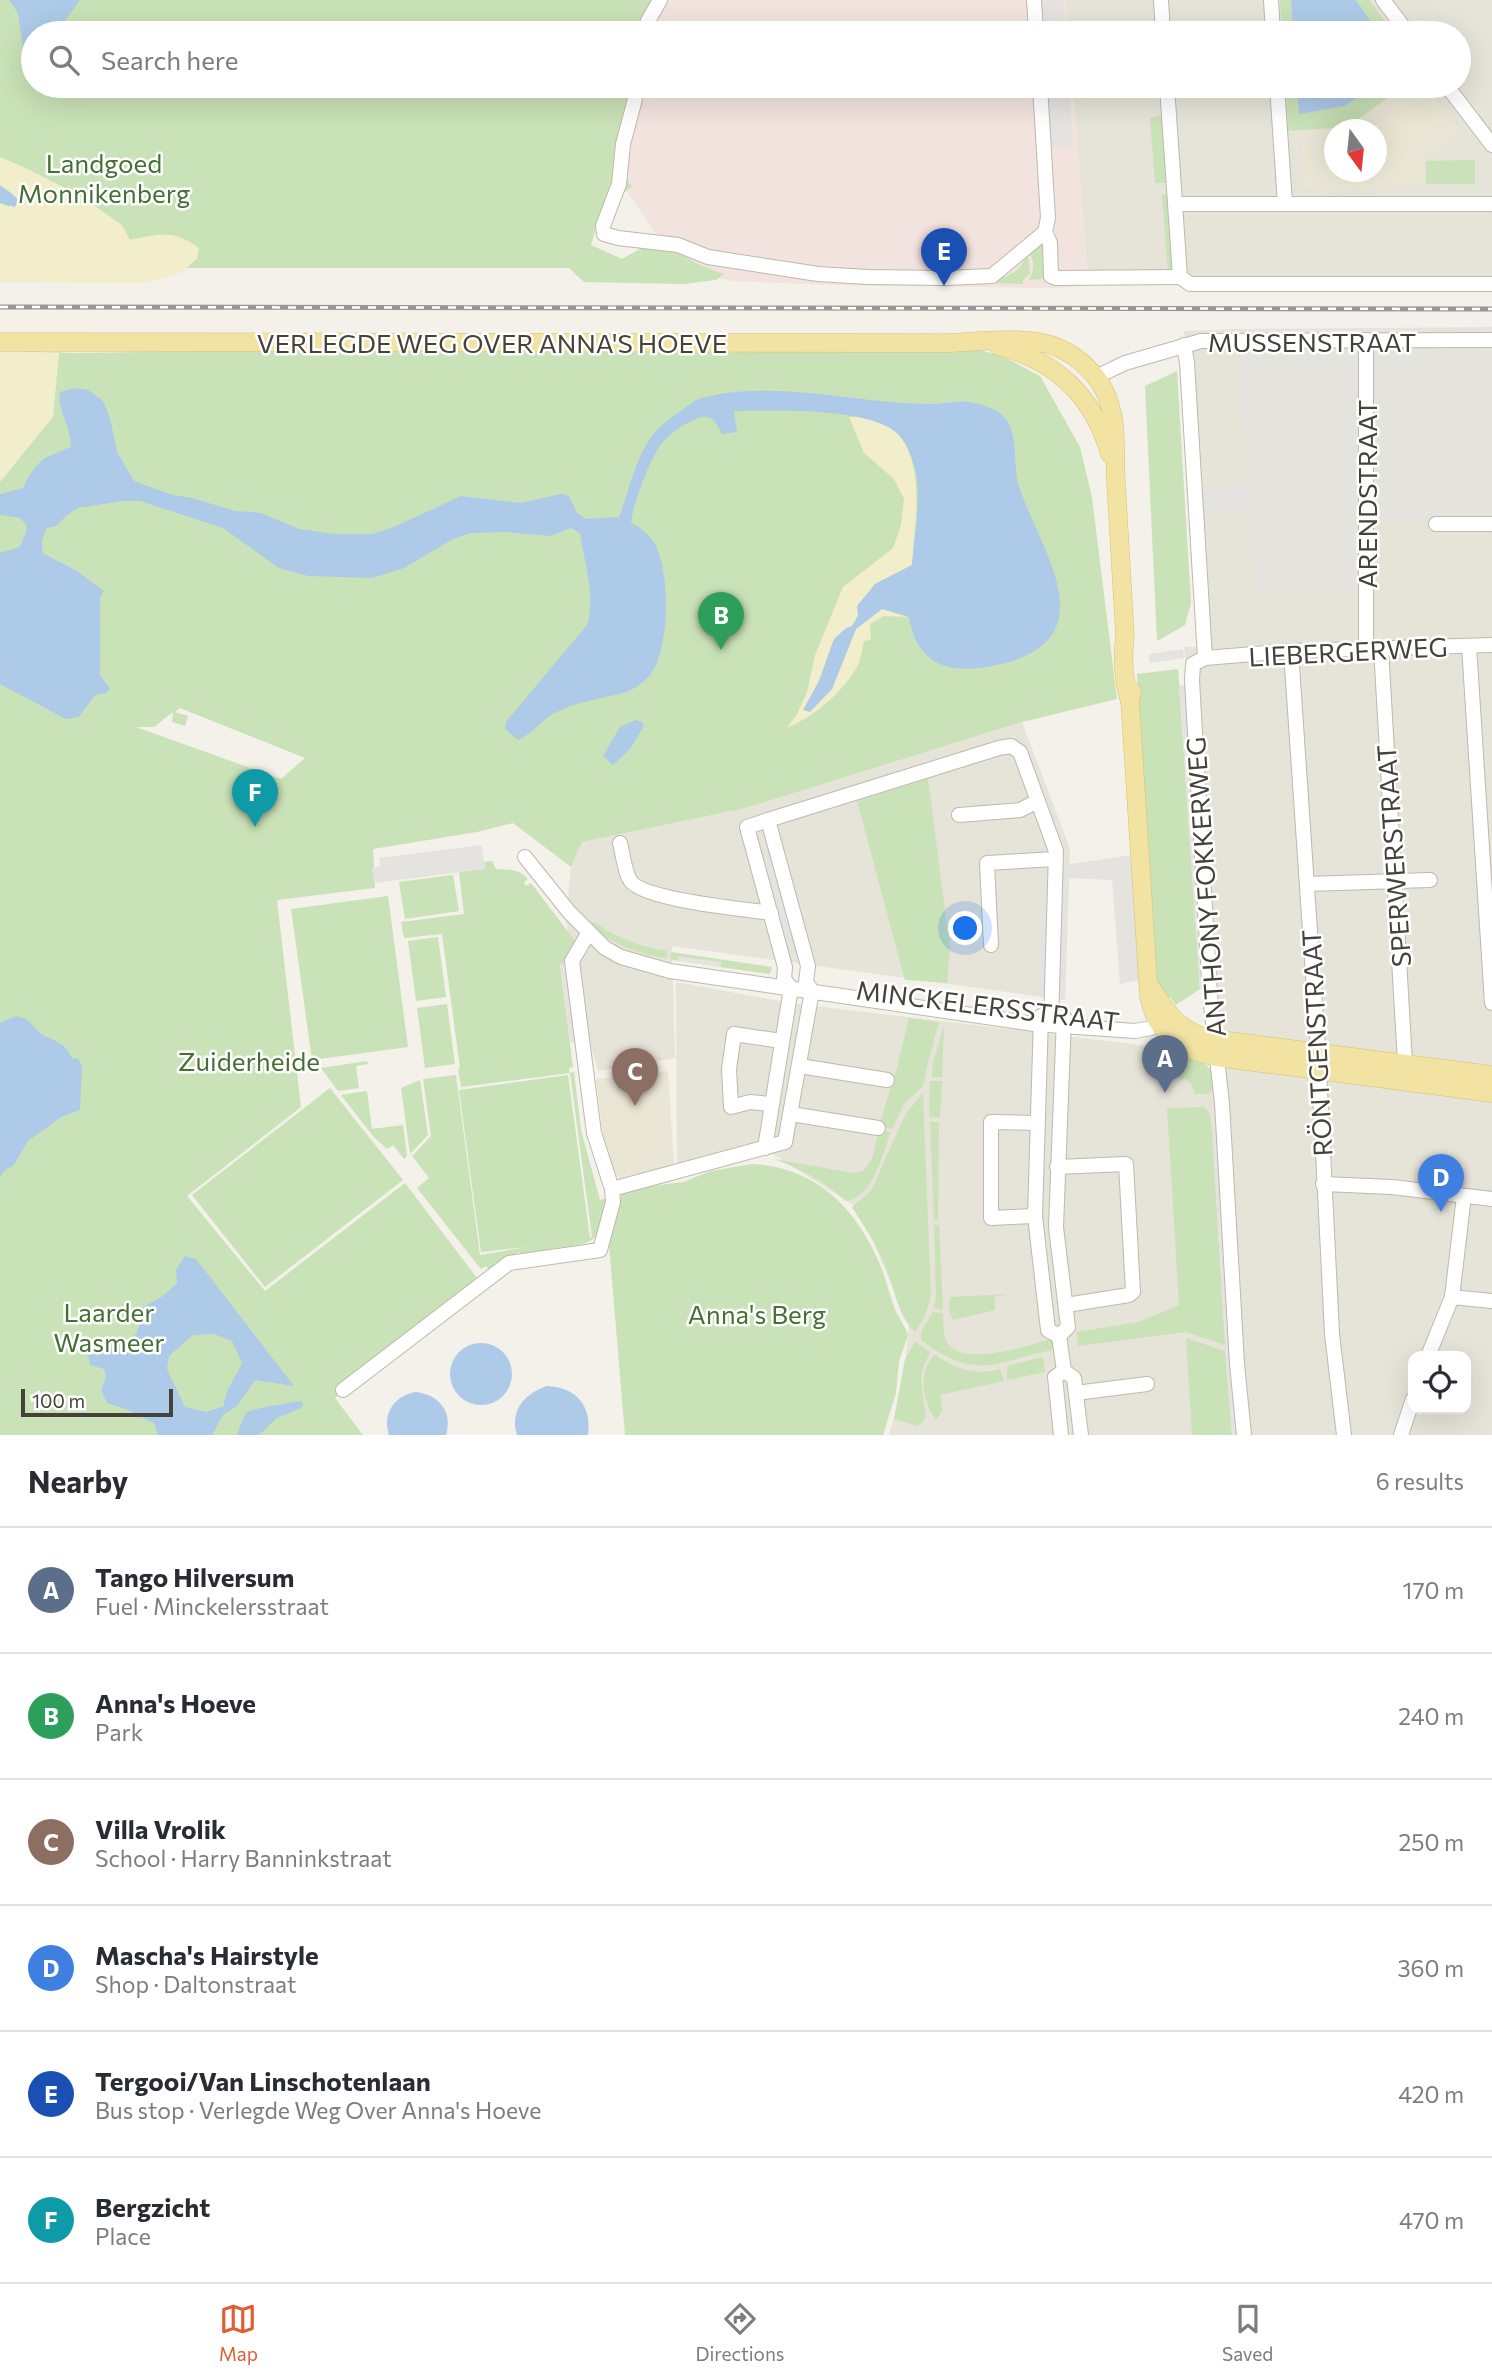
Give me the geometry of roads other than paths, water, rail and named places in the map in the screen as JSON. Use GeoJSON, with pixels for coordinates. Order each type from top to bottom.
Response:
{"type":"FeatureCollection","features":[{"type":"Feature","properties":{"kind":"main road","name":"VERLEGDE WEG OVER ANNA'S HOEVE"},"geometry":{"type":"LineString","coordinates":[[0,342],[1016,340],[1038,342],[1064,350],[1090,371],[1106,395],[1116,436],[1115,472],[1125,636],[1132,655],[1130,702],[1150,984],[1160,1018]]}},
{"type":"Feature","properties":{"kind":"main road","name":"VERLEGDE WEG OVER ANNA'S HOEVE"},"geometry":{"type":"LineString","coordinates":[[985,342],[1034,358],[1066,380],[1089,405],[1106,439],[1115,472]]}},
{"type":"Feature","properties":{"kind":"main road"},"geometry":{"type":"LineString","coordinates":[[1066,380],[1068,368],[1075,365],[1090,371]]}},
{"type":"Feature","properties":{"kind":"main road"},"geometry":{"type":"LineString","coordinates":[[1089,405],[1101,403],[1106,395]]}},
{"type":"Feature","properties":{"kind":"main road"},"geometry":{"type":"LineString","coordinates":[[1160,1018],[1190,1032],[1215,1049],[1318,1072],[1492,1093]]}},
{"type":"Feature","properties":{"kind":"main road"},"geometry":{"type":"LineString","coordinates":[[1215,1049],[1318,1052],[1492,1075]]}},
{"type":"Feature","properties":{"kind":"street"},"geometry":{"type":"LineString","coordinates":[[648,21],[660,0]]}},
{"type":"Feature","properties":{"kind":"street"},"geometry":{"type":"LineString","coordinates":[[1034,0],[1035,21]]}},
{"type":"Feature","properties":{"kind":"street"},"geometry":{"type":"LineString","coordinates":[[1161,0],[1162,21]]}},
{"type":"Feature","properties":{"kind":"street"},"geometry":{"type":"LineString","coordinates":[[1271,0],[1272,21]]}},
{"type":"Feature","properties":{"kind":"street"},"geometry":{"type":"LineString","coordinates":[[1383,0],[1399,21]]}},
{"type":"Feature","properties":{"kind":"street"},"geometry":{"type":"LineString","coordinates":[[635,98],[623,144],[619,184],[603,226],[604,234],[678,244],[708,257],[818,274],[945,278],[992,276],[1045,232]]}},
{"type":"Feature","properties":{"kind":"street"},"geometry":{"type":"LineString","coordinates":[[1041,98],[1048,218],[1045,232],[1049,243],[1051,276],[1181,277],[1190,284],[1492,284]]}},
{"type":"Feature","properties":{"kind":"street"},"geometry":{"type":"LineString","coordinates":[[1168,98],[1181,277]]}},
{"type":"Feature","properties":{"kind":"street"},"geometry":{"type":"LineString","coordinates":[[1278,98],[1285,204]]}},
{"type":"Feature","properties":{"kind":"street"},"geometry":{"type":"LineString","coordinates":[[1456,98],[1492,145]]}},
{"type":"Feature","properties":{"kind":"street"},"geometry":{"type":"LineString","coordinates":[[1176,204],[1492,204]]}},
{"type":"Feature","properties":{"kind":"street","name":"ARENDSTRAAT"},"geometry":{"type":"LineString","coordinates":[[1366,340],[1373,648]]}},
{"type":"Feature","properties":{"kind":"street","name":"MUSSENSTRAAT"},"geometry":{"type":"LineString","coordinates":[[1090,371],[1201,341],[1492,340]]}},
{"type":"Feature","properties":{"kind":"street","name":"ANTHONY FOKKERWEG"},"geometry":{"type":"LineString","coordinates":[[1184,345],[1205,658],[1193,664],[1192,680],[1210,996],[1222,1103],[1237,1364],[1244,1435]]}},
{"type":"Feature","properties":{"kind":"street"},"geometry":{"type":"LineString","coordinates":[[1436,524],[1492,524]]}},
{"type":"Feature","properties":{"kind":"street","name":"LIEBERGERWEG"},"geometry":{"type":"LineString","coordinates":[[1205,658],[1292,651],[1492,645]]}},
{"type":"Feature","properties":{"kind":"street"},"geometry":{"type":"LineString","coordinates":[[1469,646],[1492,1003]]}},
{"type":"Feature","properties":{"kind":"street","name":"SPERWERSTRAAT"},"geometry":{"type":"LineString","coordinates":[[1373,648],[1395,882],[1405,1063]]}},
{"type":"Feature","properties":{"kind":"street","name":"RÖNTGENSTRAAT"},"geometry":{"type":"LineString","coordinates":[[1292,651],[1318,1052],[1332,1334],[1345,1435]]}},
{"type":"Feature","properties":{"kind":"street"},"geometry":{"type":"LineString","coordinates":[[765,1148],[787,983],[747,827],[999,748],[1011,747],[1020,752],[1056,851],[1052,1021],[1058,1167],[1056,1227],[1068,1327],[1059,1336]]}},
{"type":"Feature","properties":{"kind":"street"},"geometry":{"type":"LineString","coordinates":[[959,815],[1020,810],[1038,801]]}},
{"type":"Feature","properties":{"kind":"street"},"geometry":{"type":"LineString","coordinates":[[612,1189],[785,1142],[800,1066],[809,986],[808,966],[768,820]]}},
{"type":"Feature","properties":{"kind":"street"},"geometry":{"type":"LineString","coordinates":[[620,843],[629,879],[638,888],[661,896],[771,913]]}},
{"type":"Feature","properties":{"kind":"street","name":"MINCKELERSSTRAAT"},"geometry":{"type":"LineString","coordinates":[[524,857],[569,912],[593,935],[643,956],[787,983],[1135,1031],[1160,1018]]}},
{"type":"Feature","properties":{"kind":"street"},"geometry":{"type":"LineString","coordinates":[[991,945],[987,863],[1055,859]]}},
{"type":"Feature","properties":{"kind":"street"},"geometry":{"type":"LineString","coordinates":[[1307,884],[1430,880]]}},
{"type":"Feature","properties":{"kind":"street"},"geometry":{"type":"LineString","coordinates":[[343,1390],[509,1263],[600,1250],[612,1202],[612,1189],[594,1133],[572,961],[593,935]]}},
{"type":"Feature","properties":{"kind":"street"},"geometry":{"type":"LineString","coordinates":[[1052,1021],[1037,1123],[1036,1222],[1048,1330],[1059,1336]]}},
{"type":"Feature","properties":{"kind":"street"},"geometry":{"type":"LineString","coordinates":[[770,1104],[750,1102],[731,1107],[729,1069],[734,1034],[781,1041]]}},
{"type":"Feature","properties":{"kind":"street"},"geometry":{"type":"LineString","coordinates":[[800,1066],[887,1080]]}},
{"type":"Feature","properties":{"kind":"street"},"geometry":{"type":"LineString","coordinates":[[790,1114],[878,1128]]}},
{"type":"Feature","properties":{"kind":"street"},"geometry":{"type":"LineString","coordinates":[[1037,1123],[990,1122],[991,1218],[1036,1222],[1056,1227]]}},
{"type":"Feature","properties":{"kind":"street"},"geometry":{"type":"LineString","coordinates":[[1058,1167],[1126,1164],[1133,1292],[1129,1295],[1066,1305]]}},
{"type":"Feature","properties":{"kind":"street"},"geometry":{"type":"LineString","coordinates":[[1323,1184],[1392,1187],[1492,1199]]}},
{"type":"Feature","properties":{"kind":"street"},"geometry":{"type":"LineString","coordinates":[[1431,1351],[1452,1297],[1464,1196]]}},
{"type":"Feature","properties":{"kind":"street"},"geometry":{"type":"LineString","coordinates":[[1452,1297],[1492,1301]]}},
{"type":"Feature","properties":{"kind":"street"},"geometry":{"type":"LineString","coordinates":[[1059,1336],[1064,1371],[1074,1378],[1081,1435]]}},
{"type":"Feature","properties":{"kind":"street"},"geometry":{"type":"LineString","coordinates":[[1061,1435],[1055,1377],[1064,1371]]}},
{"type":"Feature","properties":{"kind":"street"},"geometry":{"type":"LineString","coordinates":[[1076,1393],[1147,1384]]}},
{"type":"Feature","properties":{"kind":"street"},"geometry":{"type":"LineString","coordinates":[[1401,1435],[1408,1414]]}},
{"type":"Feature","properties":{"kind":"water"},"geometry":{"type":"Polygon","coordinates":[[[9,0],[80,0],[65,21],[21,21],[21,34],[18,13],[9,0]]]}},
{"type":"Feature","properties":{"kind":"water"},"geometry":{"type":"Polygon","coordinates":[[[1291,0],[1356,0],[1371,21],[1292,21],[1291,0]]]}},
{"type":"Feature","properties":{"kind":"water"},"geometry":{"type":"Polygon","coordinates":[[[1298,98],[1356,98],[1345,106],[1299,114],[1298,98]]]}},
{"type":"Feature","properties":{"kind":"water"},"geometry":{"type":"Polygon","coordinates":[[[0,185],[18,199],[15,207],[0,203],[0,185]]]}},
{"type":"Feature","properties":{"kind":"water"},"geometry":{"type":"Polygon","coordinates":[[[75,388],[88,390],[103,401],[110,418],[117,452],[134,481],[172,495],[235,511],[261,513],[299,529],[334,534],[372,534],[394,527],[461,496],[520,503],[561,494],[569,496],[577,513],[586,519],[619,517],[639,460],[657,430],[695,401],[720,394],[746,391],[798,392],[901,403],[978,404],[1003,416],[1012,431],[1019,487],[1051,564],[1058,589],[1060,613],[1052,634],[1034,652],[1001,664],[968,669],[954,668],[930,658],[914,635],[909,617],[882,609],[856,629],[832,689],[810,712],[803,710],[819,681],[834,639],[852,626],[858,616],[857,606],[875,584],[912,565],[917,507],[916,473],[904,442],[885,425],[867,419],[820,412],[734,411],[737,432],[722,434],[714,421],[704,417],[674,432],[658,449],[643,480],[631,522],[648,535],[658,551],[665,585],[665,625],[658,660],[652,672],[641,684],[627,692],[570,706],[549,717],[518,740],[505,729],[506,722],[587,625],[590,603],[588,579],[580,533],[571,528],[550,536],[506,532],[471,533],[453,539],[404,568],[372,578],[308,576],[279,568],[223,528],[140,501],[122,501],[78,508],[56,526],[47,528],[43,538],[44,554],[77,571],[104,591],[100,598],[100,675],[110,689],[106,693],[95,695],[79,717],[66,719],[0,684],[0,553],[20,547],[27,529],[20,518],[0,515],[0,494],[23,488],[37,465],[53,454],[71,447],[60,406],[60,392],[75,388]]]}},
{"type":"Feature","properties":{"kind":"water"},"geometry":{"type":"Polygon","coordinates":[[[636,720],[644,726],[630,749],[613,765],[603,756],[620,727],[636,720]]]}},
{"type":"Feature","properties":{"kind":"water"},"geometry":{"type":"Polygon","coordinates":[[[16,1016],[63,1046],[72,1058],[78,1059],[82,1065],[80,1110],[61,1117],[28,1141],[13,1166],[5,1170],[0,1177],[0,1023],[16,1016]]]}},
{"type":"Feature","properties":{"kind":"water"},"geometry":{"type":"Polygon","coordinates":[[[185,1256],[196,1259],[294,1386],[255,1380],[237,1406],[223,1415],[212,1435],[158,1435],[154,1423],[107,1403],[101,1390],[106,1377],[104,1369],[90,1365],[88,1353],[120,1345],[135,1335],[143,1307],[163,1296],[177,1283],[176,1270],[185,1256]],[[214,1334],[193,1335],[169,1356],[167,1369],[185,1407],[206,1412],[224,1406],[228,1389],[242,1363],[232,1341],[214,1334]]]}},
{"type":"Feature","properties":{"kind":"water"},"geometry":{"type":"Polygon","coordinates":[[[481,1343],[503,1352],[512,1374],[503,1396],[481,1405],[459,1396],[450,1374],[459,1352],[481,1343]]]}},
{"type":"Feature","properties":{"kind":"water"},"geometry":{"type":"Polygon","coordinates":[[[547,1386],[566,1390],[580,1400],[587,1415],[588,1435],[517,1435],[515,1418],[521,1404],[532,1393],[547,1386]]]}},
{"type":"Feature","properties":{"kind":"water"},"geometry":{"type":"Polygon","coordinates":[[[415,1392],[431,1396],[442,1406],[447,1419],[446,1435],[389,1435],[387,1420],[391,1407],[401,1397],[415,1392]]]}},
{"type":"Feature","properties":{"kind":"water"},"geometry":{"type":"Polygon","coordinates":[[[302,1402],[301,1408],[277,1418],[259,1435],[237,1435],[249,1411],[302,1402]]]}},
{"type":"Feature","properties":{"kind":"railway"},"geometry":{"type":"LineString","coordinates":[[0,307],[1492,309]]}},
{"type":"Feature","properties":{"kind":"place","name":"Tergooi/Van Linschotenlaan"},"geometry":{"type":"Point","coordinates":[944,286]}},
{"type":"Feature","properties":{"kind":"place","name":"Anna's Hoeve"},"geometry":{"type":"Point","coordinates":[721,650]}},
{"type":"Feature","properties":{"kind":"place","name":"Bergzicht"},"geometry":{"type":"Point","coordinates":[255,827]}},
{"type":"Feature","properties":{"kind":"place","name":"Tango Hilversum"},"geometry":{"type":"Point","coordinates":[1165,1093]}},
{"type":"Feature","properties":{"kind":"place","name":"Villa Vrolik"},"geometry":{"type":"Point","coordinates":[635,1106]}},
{"type":"Feature","properties":{"kind":"place","name":"Mascha's Hairstyle"},"geometry":{"type":"Point","coordinates":[1441,1212]}},
{"type":"Feature","properties":{"kind":"park label","name":"Landgoed Monnikenberg"},"geometry":{"type":"Point","coordinates":[104,177]}},
{"type":"Feature","properties":{"kind":"park label","name":"Zuiderheide"},"geometry":{"type":"Point","coordinates":[249,1060]}},
{"type":"Feature","properties":{"kind":"park label","name":"Anna's Berg"},"geometry":{"type":"Point","coordinates":[757,1313]}},
{"type":"Feature","properties":{"kind":"park label","name":"Laarder Wasmeer"},"geometry":{"type":"Point","coordinates":[109,1326]}}]}
